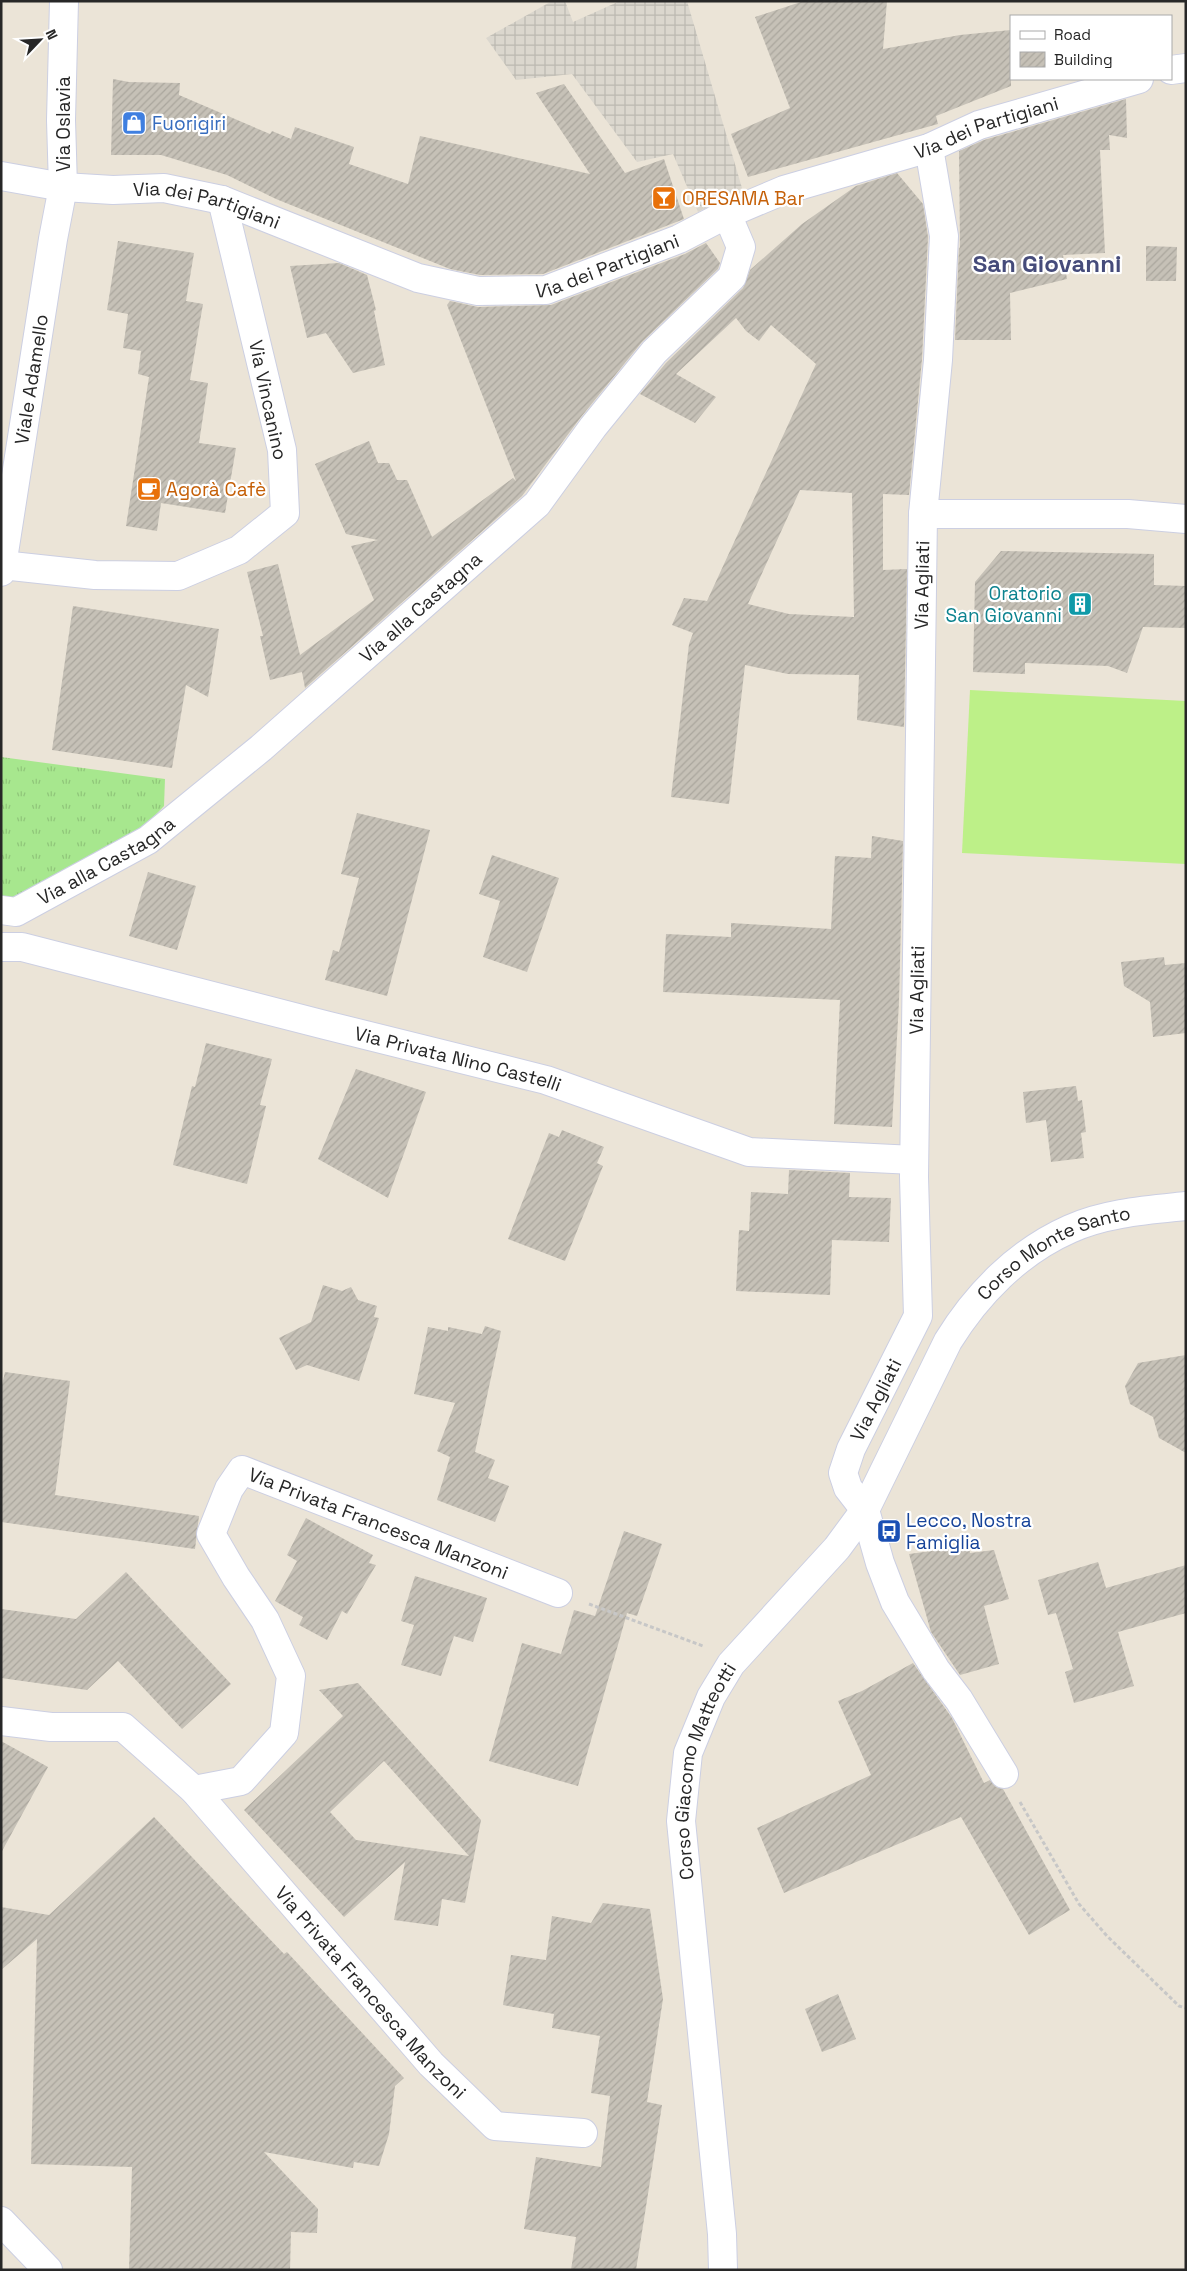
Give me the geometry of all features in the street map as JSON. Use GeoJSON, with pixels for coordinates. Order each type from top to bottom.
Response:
{"type":"FeatureCollection","features":[{"type":"Feature","properties":{"kind":"street","name":"Via Oslavia"},"geometry":{"type":"LineString","coordinates":[[63,187],[61,120],[64,1]]}},
{"type":"Feature","properties":{"kind":"street"},"geometry":{"type":"LineString","coordinates":[[1172,70],[1186,68]]}},
{"type":"Feature","properties":{"kind":"street","name":"Via dei Partigiani"},"geometry":{"type":"LineString","coordinates":[[1,176],[63,187],[114,190],[164,188],[222,200],[418,278],[478,292],[546,290],[679,239],[727,214],[784,190],[929,148],[979,125],[1136,80]]}},
{"type":"Feature","properties":{"kind":"street","name":"Via Agliati"},"geometry":{"type":"LineString","coordinates":[[929,148],[944,236],[938,360],[923,514],[914,1160],[918,1316],[851,1449],[843,1473],[848,1488],[865,1510],[880,1563],[895,1602],[936,1670],[959,1700],[1004,1774]]}},
{"type":"Feature","properties":{"kind":"street","name":"Viale Adamello"},"geometry":{"type":"LineString","coordinates":[[2,559],[63,187]]}},
{"type":"Feature","properties":{"kind":"street","name":"Via Vincanino"},"geometry":{"type":"LineString","coordinates":[[2,559],[95,575],[178,576],[238,550],[285,513],[282,450],[222,200]]}},
{"type":"Feature","properties":{"kind":"street","name":"Via alla Castagna"},"geometry":{"type":"LineString","coordinates":[[1,910],[16,912],[148,840],[261,748],[537,504],[592,427],[654,352],[732,277],[741,247],[727,214]]}},
{"type":"Feature","properties":{"kind":"street"},"geometry":{"type":"LineString","coordinates":[[923,514],[1128,514],[1186,519]]}},
{"type":"Feature","properties":{"kind":"street","name":"Via Privata Nino Castelli"},"geometry":{"type":"LineString","coordinates":[[1,947],[22,946],[546,1080],[749,1152],[914,1160]]}},
{"type":"Feature","properties":{"kind":"street","name":"Corso Monte Santo"},"geometry":{"type":"LineString","coordinates":[[948,1341],[964,1315],[999,1277],[1021,1259],[1054,1237],[1070,1228],[1088,1222],[1136,1211],[1186,1206]]}},
{"type":"Feature","properties":{"kind":"street","name":"Corso Giacomo Matteotti"},"geometry":{"type":"LineString","coordinates":[[723,2270],[722,2234],[680,1821],[688,1753],[711,1697],[732,1664],[837,1548],[865,1510],[948,1341]]}},
{"type":"Feature","properties":{"kind":"street","name":"Via Privata Francesca Manzoni"},"geometry":{"type":"LineString","coordinates":[[194,1790],[241,1781],[284,1733],[291,1676],[265,1620],[236,1577],[211,1534],[230,1489],[242,1470],[558,1593]]}},
{"type":"Feature","properties":{"kind":"street","name":"Via Privata Francesca Manzoni"},"geometry":{"type":"LineString","coordinates":[[1,1721],[51,1727],[123,1727],[194,1790],[431,2064],[495,2126],[583,2133]]}},
{"type":"Feature","properties":{"kind":"street"},"geometry":{"type":"LineString","coordinates":[[1,2221],[48,2270]]}},
{"type":"Feature","properties":{"kind":"path"},"geometry":{"type":"LineString","coordinates":[[558,1593],[705,1647]]}},
{"type":"Feature","properties":{"kind":"path"},"geometry":{"type":"LineString","coordinates":[[1004,1774],[1079,1904],[1107,1936],[1179,2006],[1186,2008]]}},
{"type":"Feature","properties":{"kind":"green space"},"geometry":{"type":"Polygon","coordinates":[[[970,690],[1186,701],[1186,864],[962,853],[970,690]]]}},
{"type":"Feature","properties":{"kind":"green space"},"geometry":{"type":"Polygon","coordinates":[[[1,757],[165,779],[164,806],[139,832],[11,905],[1,904],[1,757]]]}},
{"type":"Feature","properties":{"kind":"shaded area"},"geometry":{"type":"Polygon","coordinates":[[[552,1],[565,1],[573,22],[620,1],[687,1],[742,188],[698,212],[673,154],[637,162],[572,74],[516,80],[486,38],[552,1]]]}},
{"type":"Feature","properties":{"kind":"building"},"geometry":{"type":"Polygon","coordinates":[[[804,1],[887,1],[883,49],[960,35],[1010,30],[1011,86],[936,116],[938,124],[748,177],[731,134],[790,108],[755,17],[804,1]]]}},
{"type":"Feature","properties":{"kind":"building"},"geometry":{"type":"Polygon","coordinates":[[[113,79],[129,82],[180,83],[179,95],[270,134],[272,131],[291,139],[295,127],[354,147],[349,164],[408,184],[420,136],[590,174],[536,93],[564,84],[625,173],[664,159],[684,219],[543,274],[480,275],[450,269],[276,199],[227,175],[161,155],[111,155],[113,79]]]}},
{"type":"Feature","properties":{"kind":"building"},"geometry":{"type":"Polygon","coordinates":[[[1126,99],[1127,138],[1109,135],[1110,150],[1100,150],[1105,253],[1063,255],[1067,279],[1010,293],[1011,340],[955,340],[959,247],[960,249],[959,151],[984,140],[1126,99]]]}},
{"type":"Feature","properties":{"kind":"building"},"geometry":{"type":"Polygon","coordinates":[[[897,173],[923,204],[928,237],[922,359],[909,495],[883,494],[883,570],[907,569],[904,727],[857,720],[859,675],[788,674],[745,665],[729,804],[671,797],[689,644],[693,633],[672,625],[684,598],[707,601],[816,364],[771,325],[759,341],[746,331],[736,318],[676,374],[716,397],[695,423],[640,394],[666,363],[743,288],[750,270],[802,224],[856,186],[897,173]],[[800,490],[748,604],[789,614],[854,617],[852,493],[800,490]]]}},
{"type":"Feature","properties":{"kind":"building"},"geometry":{"type":"Polygon","coordinates":[[[118,241],[194,253],[186,301],[203,304],[190,380],[208,383],[199,443],[236,448],[225,513],[161,503],[157,531],[126,526],[149,377],[138,374],[141,351],[123,348],[128,314],[107,310],[118,241]]]}},
{"type":"Feature","properties":{"kind":"building"},"geometry":{"type":"Polygon","coordinates":[[[706,243],[720,263],[718,269],[642,342],[581,417],[522,496],[305,688],[302,672],[270,680],[260,636],[263,636],[247,572],[278,564],[300,655],[374,600],[351,546],[378,540],[346,534],[315,464],[369,441],[378,463],[389,463],[397,480],[407,480],[432,537],[513,478],[516,481],[447,305],[450,301],[478,307],[551,305],[685,254],[706,243]]]}},
{"type":"Feature","properties":{"kind":"building"},"geometry":{"type":"Polygon","coordinates":[[[1146,246],[1177,247],[1176,281],[1146,281],[1146,246]]]}},
{"type":"Feature","properties":{"kind":"building"},"geometry":{"type":"Polygon","coordinates":[[[339,263],[367,275],[376,310],[374,311],[385,365],[353,373],[326,333],[307,338],[290,266],[339,263]]]}},
{"type":"Feature","properties":{"kind":"building","name":"Oratorio San Giovanni"},"geometry":{"type":"Polygon","coordinates":[[[1001,551],[1154,554],[1154,585],[1186,586],[1186,628],[1143,627],[1127,673],[1108,666],[1025,663],[1025,674],[973,672],[975,582],[1001,551]]]}},
{"type":"Feature","properties":{"kind":"building"},"geometry":{"type":"Polygon","coordinates":[[[73,606],[219,629],[208,697],[186,685],[172,768],[52,750],[73,606]]]}},
{"type":"Feature","properties":{"kind":"building"},"geometry":{"type":"Polygon","coordinates":[[[357,813],[430,830],[387,996],[325,980],[333,950],[339,952],[359,878],[341,874],[357,813]]]}},
{"type":"Feature","properties":{"kind":"building"},"geometry":{"type":"Polygon","coordinates":[[[872,836],[903,841],[899,1002],[892,1127],[834,1124],[840,1000],[663,992],[666,934],[731,937],[731,923],[831,929],[835,856],[871,858],[872,836]]]}},
{"type":"Feature","properties":{"kind":"building"},"geometry":{"type":"Polygon","coordinates":[[[492,855],[559,878],[527,972],[483,957],[500,901],[479,894],[492,855]]]}},
{"type":"Feature","properties":{"kind":"building"},"geometry":{"type":"Polygon","coordinates":[[[148,872],[196,886],[177,950],[129,936],[148,872]]]}},
{"type":"Feature","properties":{"kind":"building"},"geometry":{"type":"Polygon","coordinates":[[[1164,957],[1165,965],[1186,963],[1186,1033],[1153,1037],[1150,1002],[1124,986],[1121,962],[1164,957]]]}},
{"type":"Feature","properties":{"kind":"building"},"geometry":{"type":"Polygon","coordinates":[[[206,1043],[272,1059],[260,1105],[266,1106],[247,1184],[173,1165],[192,1086],[195,1087],[206,1043]]]}},
{"type":"Feature","properties":{"kind":"building"},"geometry":{"type":"Polygon","coordinates":[[[356,1069],[426,1092],[388,1198],[318,1159],[356,1069]]]}},
{"type":"Feature","properties":{"kind":"building"},"geometry":{"type":"Polygon","coordinates":[[[1076,1086],[1078,1101],[1082,1100],[1086,1132],[1081,1133],[1084,1158],[1051,1162],[1046,1120],[1026,1123],[1023,1092],[1076,1086]]]}},
{"type":"Feature","properties":{"kind":"building"},"geometry":{"type":"Polygon","coordinates":[[[562,1130],[604,1147],[597,1163],[603,1166],[565,1261],[508,1239],[549,1133],[559,1137],[562,1130]]]}},
{"type":"Feature","properties":{"kind":"building"},"geometry":{"type":"Polygon","coordinates":[[[789,1170],[850,1173],[849,1197],[891,1198],[889,1242],[832,1240],[830,1295],[736,1291],[739,1230],[749,1231],[751,1192],[788,1194],[789,1170]]]}},
{"type":"Feature","properties":{"kind":"building"},"geometry":{"type":"Polygon","coordinates":[[[323,1285],[342,1291],[351,1287],[358,1300],[377,1306],[374,1317],[379,1318],[359,1381],[307,1365],[296,1370],[279,1338],[311,1322],[323,1285]]]}},
{"type":"Feature","properties":{"kind":"building"},"geometry":{"type":"Polygon","coordinates":[[[485,1326],[501,1331],[475,1452],[495,1460],[488,1478],[509,1486],[495,1522],[437,1500],[450,1457],[437,1451],[455,1403],[414,1394],[428,1327],[448,1331],[448,1327],[482,1334],[485,1326]]]}},
{"type":"Feature","properties":{"kind":"building"},"geometry":{"type":"Polygon","coordinates":[[[1186,1355],[1186,1453],[1159,1438],[1153,1417],[1130,1404],[1125,1386],[1138,1363],[1186,1355]]]}},
{"type":"Feature","properties":{"kind":"building"},"geometry":{"type":"Polygon","coordinates":[[[5,1372],[70,1381],[55,1495],[199,1516],[195,1549],[1,1522],[1,1389],[5,1372]]]}},
{"type":"Feature","properties":{"kind":"building"},"geometry":{"type":"Polygon","coordinates":[[[306,1518],[373,1555],[369,1563],[376,1565],[347,1614],[342,1611],[327,1640],[299,1625],[303,1617],[275,1601],[297,1561],[287,1555],[306,1518]]]}},
{"type":"Feature","properties":{"kind":"building"},"geometry":{"type":"Polygon","coordinates":[[[624,1531],[662,1544],[637,1616],[627,1613],[578,1786],[489,1761],[522,1643],[561,1654],[574,1610],[595,1616],[624,1531]]]}},
{"type":"Feature","properties":{"kind":"building"},"geometry":{"type":"Polygon","coordinates":[[[969,1546],[970,1553],[994,1550],[1009,1599],[984,1606],[999,1664],[960,1675],[931,1632],[909,1554],[969,1546]]]}},
{"type":"Feature","properties":{"kind":"building"},"geometry":{"type":"Polygon","coordinates":[[[1098,1562],[1106,1588],[1186,1565],[1186,1613],[1118,1632],[1134,1686],[1074,1703],[1065,1672],[1073,1669],[1056,1613],[1048,1615],[1038,1580],[1098,1562]]]}},
{"type":"Feature","properties":{"kind":"building"},"geometry":{"type":"Polygon","coordinates":[[[126,1572],[231,1684],[182,1729],[118,1661],[87,1690],[1,1678],[1,1609],[76,1619],[126,1572]]]}},
{"type":"Feature","properties":{"kind":"building"},"geometry":{"type":"Polygon","coordinates":[[[415,1576],[487,1598],[473,1642],[454,1636],[441,1676],[401,1665],[414,1625],[401,1621],[415,1576]]]}},
{"type":"Feature","properties":{"kind":"building"},"geometry":{"type":"Polygon","coordinates":[[[913,1663],[952,1718],[984,1783],[990,1780],[996,1787],[1003,1789],[1070,1910],[1029,1935],[961,1817],[784,1893],[757,1828],[871,1775],[838,1701],[862,1691],[913,1663]]]}},
{"type":"Feature","properties":{"kind":"building"},"geometry":{"type":"Polygon","coordinates":[[[358,1683],[481,1820],[465,1903],[442,1899],[438,1926],[394,1920],[405,1862],[344,1917],[244,1810],[343,1716],[319,1690],[358,1683]],[[384,1761],[330,1812],[356,1840],[469,1856],[384,1761]]]}},
{"type":"Feature","properties":{"kind":"building"},"geometry":{"type":"Polygon","coordinates":[[[1,1741],[48,1767],[1,1853],[1,1741]]]}},
{"type":"Feature","properties":{"kind":"building"},"geometry":{"type":"Polygon","coordinates":[[[154,1817],[284,1954],[287,1952],[404,2078],[395,2086],[389,2134],[379,2166],[354,2162],[353,2168],[264,2152],[318,2209],[317,2233],[291,2232],[290,2270],[129,2270],[132,2167],[31,2164],[37,1939],[1,1970],[1,1907],[49,1915],[154,1817]]]}},
{"type":"Feature","properties":{"kind":"building"},"geometry":{"type":"Polygon","coordinates":[[[603,1903],[650,1909],[663,1999],[647,2102],[662,2105],[636,2270],[571,2270],[576,2237],[524,2229],[536,2157],[601,2167],[610,2096],[591,2093],[600,2036],[552,2028],[554,2014],[503,2005],[511,1955],[546,1960],[552,1916],[591,1923],[603,1903]]]}},
{"type":"Feature","properties":{"kind":"building"},"geometry":{"type":"Polygon","coordinates":[[[838,1994],[856,2039],[822,2052],[805,2009],[838,1994]]]}},
{"type":"Feature","properties":{"kind":"place","name":"Fuorigiri"},"geometry":{"type":"Point","coordinates":[134,123]}},
{"type":"Feature","properties":{"kind":"place","name":"ORESAMA Bar"},"geometry":{"type":"Point","coordinates":[664,198]}},
{"type":"Feature","properties":{"kind":"place","name":"Agorà Cafè"},"geometry":{"type":"Point","coordinates":[149,489]}},
{"type":"Feature","properties":{"kind":"place","name":"Oratorio San Giovanni"},"geometry":{"type":"Point","coordinates":[1080,604]}},
{"type":"Feature","properties":{"kind":"place","name":"Lecco, Nostra Famiglia"},"geometry":{"type":"Point","coordinates":[889,1531]}},
{"type":"Feature","properties":{"kind":"district","name":"San Giovanni"},"geometry":{"type":"Point","coordinates":[1047,263]}}]}
